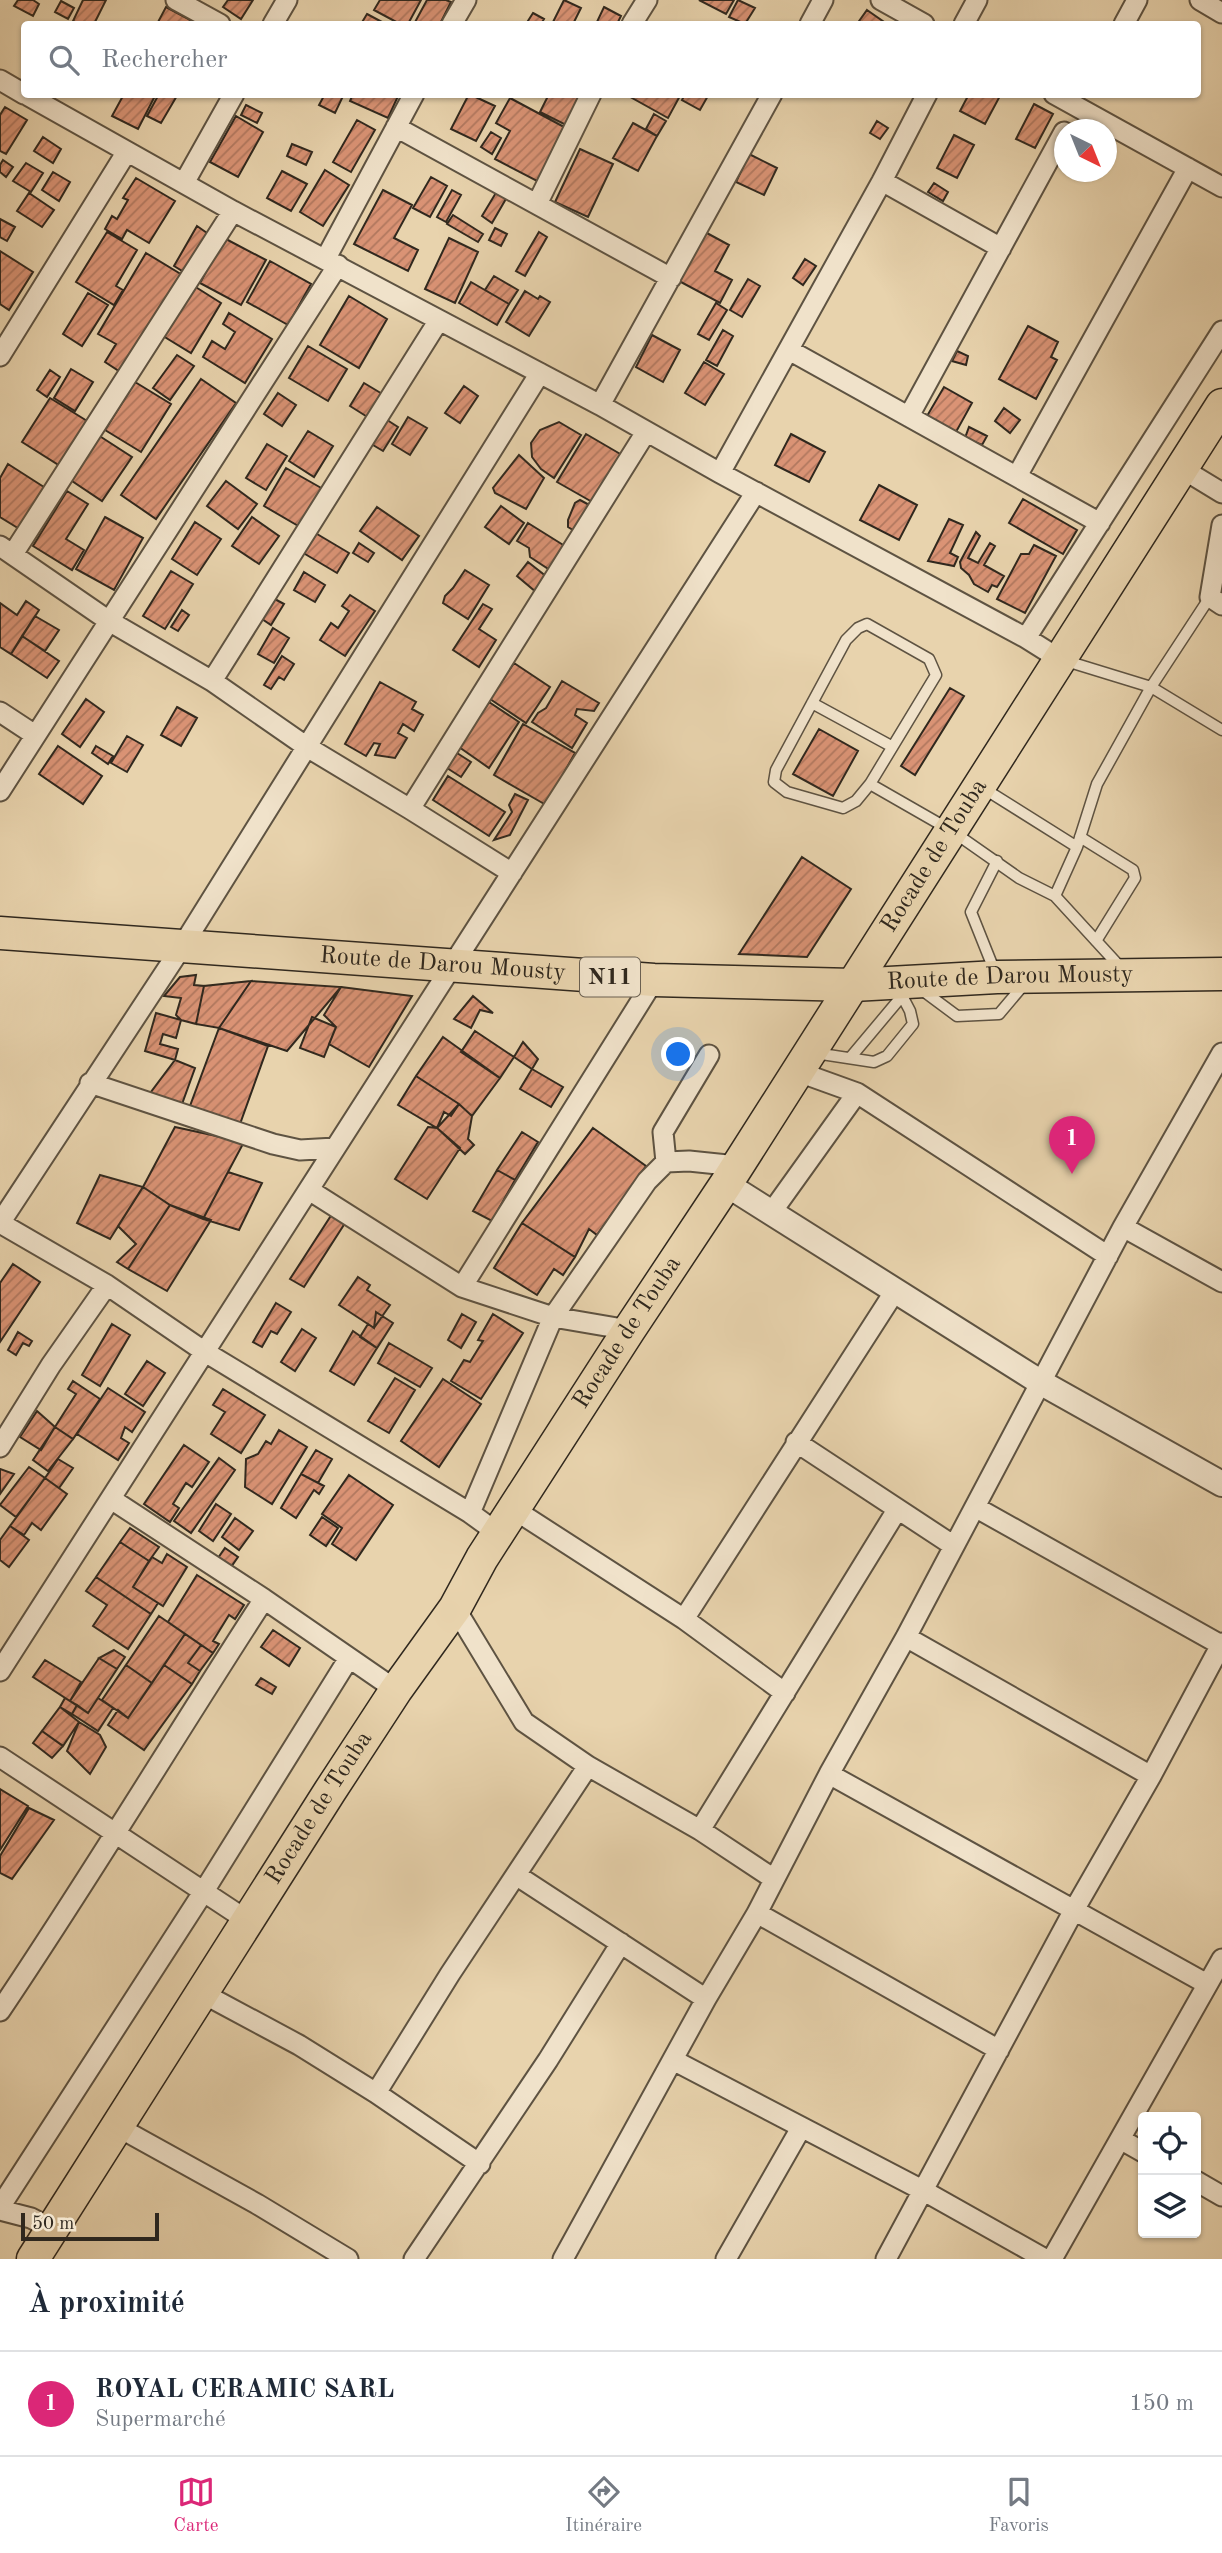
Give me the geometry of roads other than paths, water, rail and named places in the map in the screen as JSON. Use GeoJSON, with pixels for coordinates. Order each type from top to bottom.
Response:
{"type":"FeatureCollection","features":[{"type":"Feature","properties":{"kind":"main road","name":"Rocade de Touba"},"geometry":{"type":"LineString","coordinates":[[37,2258],[52,2229],[248,1921],[396,1690],[455,1608],[482,1558],[952,831],[1222,405]]}},
{"type":"Feature","properties":{"kind":"main road","name":"Route de Darou Mousty"},"geometry":{"type":"LineString","coordinates":[[0,933],[654,980],[903,987],[997,977],[1222,974]]}},
{"type":"Feature","properties":{"kind":"street"},"geometry":{"type":"LineString","coordinates":[[176,0],[214,21]]}},
{"type":"Feature","properties":{"kind":"street"},"geometry":{"type":"LineString","coordinates":[[275,21],[287,0]]}},
{"type":"Feature","properties":{"kind":"street"},"geometry":{"type":"LineString","coordinates":[[454,21],[466,0]]}},
{"type":"Feature","properties":{"kind":"street"},"geometry":{"type":"LineString","coordinates":[[634,21],[647,0]]}},
{"type":"Feature","properties":{"kind":"street"},"geometry":{"type":"LineString","coordinates":[[812,21],[823,0]]}},
{"type":"Feature","properties":{"kind":"street"},"geometry":{"type":"LineString","coordinates":[[881,0],[919,21]]}},
{"type":"Feature","properties":{"kind":"street"},"geometry":{"type":"LineString","coordinates":[[966,21],[977,0]]}},
{"type":"Feature","properties":{"kind":"street"},"geometry":{"type":"LineString","coordinates":[[1126,21],[1137,0]]}},
{"type":"Feature","properties":{"kind":"street"},"geometry":{"type":"LineString","coordinates":[[1200,0],[1222,13]]}},
{"type":"Feature","properties":{"kind":"street"},"geometry":{"type":"LineString","coordinates":[[0,80],[21,92]]}},
{"type":"Feature","properties":{"kind":"street"},"geometry":{"type":"LineString","coordinates":[[32,98],[126,153],[600,405],[1026,638],[1061,660]]}},
{"type":"Feature","properties":{"kind":"street"},"geometry":{"type":"LineString","coordinates":[[184,183],[232,98]]}},
{"type":"Feature","properties":{"kind":"street"},"geometry":{"type":"LineString","coordinates":[[0,791],[332,262],[412,98]]}},
{"type":"Feature","properties":{"kind":"street"},"geometry":{"type":"LineString","coordinates":[[537,204],[590,98]]}},
{"type":"Feature","properties":{"kind":"street"},"geometry":{"type":"LineString","coordinates":[[600,405],[770,98]]}},
{"type":"Feature","properties":{"kind":"street"},"geometry":{"type":"LineString","coordinates":[[720,473],[882,181],[925,98]]}},
{"type":"Feature","properties":{"kind":"street"},"geometry":{"type":"LineString","coordinates":[[1072,119],[1082,101],[1222,187]]}},
{"type":"Feature","properties":{"kind":"street"},"geometry":{"type":"LineString","coordinates":[[396,127],[671,278]]}},
{"type":"Feature","properties":{"kind":"street"},"geometry":{"type":"LineString","coordinates":[[909,416],[1054,151]]}},
{"type":"Feature","properties":{"kind":"street"},"geometry":{"type":"LineString","coordinates":[[0,356],[126,153]]}},
{"type":"Feature","properties":{"kind":"street"},"geometry":{"type":"LineString","coordinates":[[1017,476],[1188,168]]}},
{"type":"Feature","properties":{"kind":"street"},"geometry":{"type":"LineString","coordinates":[[882,181],[1001,248]]}},
{"type":"Feature","properties":{"kind":"street"},"geometry":{"type":"LineString","coordinates":[[233,211],[7,550],[109,621],[212,681],[307,747],[512,873]]}},
{"type":"Feature","properties":{"kind":"street"},"geometry":{"type":"LineString","coordinates":[[212,681],[439,320]]}},
{"type":"Feature","properties":{"kind":"street"},"geometry":{"type":"LineString","coordinates":[[1026,638],[1222,331]]}},
{"type":"Feature","properties":{"kind":"street"},"geometry":{"type":"LineString","coordinates":[[789,350],[1100,523]]}},
{"type":"Feature","properties":{"kind":"street"},"geometry":{"type":"LineString","coordinates":[[540,373],[183,945],[0,1223],[107,1285],[205,1352],[470,1513],[507,1522],[684,1619],[785,1693]]}},
{"type":"Feature","properties":{"kind":"street"},"geometry":{"type":"LineString","coordinates":[[410,808],[646,432]]}},
{"type":"Feature","properties":{"kind":"street"},"geometry":{"type":"LineString","coordinates":[[1181,468],[1222,492]]}},
{"type":"Feature","properties":{"kind":"street"},"geometry":{"type":"LineString","coordinates":[[0,1671],[756,492]]}},
{"type":"Feature","properties":{"kind":"street"},"geometry":{"type":"LineString","coordinates":[[1216,601],[1222,525]]}},
{"type":"Feature","properties":{"kind":"street"},"geometry":{"type":"LineString","coordinates":[[0,712],[35,735]]}},
{"type":"Feature","properties":{"kind":"street"},"geometry":{"type":"LineString","coordinates":[[462,1287],[654,980]]}},
{"type":"Feature","properties":{"kind":"street"},"geometry":{"type":"LineString","coordinates":[[563,2259],[706,1999],[757,1913],[1123,1227],[1222,1053]]}},
{"type":"Feature","properties":{"kind":"street"},"geometry":{"type":"LineString","coordinates":[[666,1162],[663,1132],[709,1055]]}},
{"type":"Feature","properties":{"kind":"street"},"geometry":{"type":"LineString","coordinates":[[802,1061],[857,1093],[1108,1256]]}},
{"type":"Feature","properties":{"kind":"street"},"geometry":{"type":"LineString","coordinates":[[90,1083],[273,1144],[300,1150],[335,1148]]}},
{"type":"Feature","properties":{"kind":"street"},"geometry":{"type":"LineString","coordinates":[[771,1213],[857,1093]]}},
{"type":"Feature","properties":{"kind":"street"},"geometry":{"type":"LineString","coordinates":[[470,1513],[553,1317],[648,1181],[666,1162],[689,1161],[731,1175],[771,1213],[1040,1382],[1222,1484]]}},
{"type":"Feature","properties":{"kind":"street"},"geometry":{"type":"LineString","coordinates":[[309,1189],[462,1287],[553,1317],[629,1330]]}},
{"type":"Feature","properties":{"kind":"street"},"geometry":{"type":"LineString","coordinates":[[1123,1227],[1222,1282]]}},
{"type":"Feature","properties":{"kind":"street"},"geometry":{"type":"LineString","coordinates":[[0,1447],[51,1365],[107,1285]]}},
{"type":"Feature","properties":{"kind":"street"},"geometry":{"type":"LineString","coordinates":[[684,1619],[895,1291]]}},
{"type":"Feature","properties":{"kind":"street"},"geometry":{"type":"LineString","coordinates":[[796,1442],[954,1546]]}},
{"type":"Feature","properties":{"kind":"street"},"geometry":{"type":"LineString","coordinates":[[111,1499],[264,1599],[396,1690]]}},
{"type":"Feature","properties":{"kind":"street"},"geometry":{"type":"LineString","coordinates":[[886,2259],[1221,1644],[975,1507]]}},
{"type":"Feature","properties":{"kind":"street"},"geometry":{"type":"LineString","coordinates":[[699,1830],[897,1510]]}},
{"type":"Feature","properties":{"kind":"street"},"geometry":{"type":"LineString","coordinates":[[0,2011],[117,1833],[180,1728],[264,1599]]}},
{"type":"Feature","properties":{"kind":"street"},"geometry":{"type":"LineString","coordinates":[[455,1608],[524,1722],[588,1766],[699,1830],[774,1879]]}},
{"type":"Feature","properties":{"kind":"street"},"geometry":{"type":"LineString","coordinates":[[906,1637],[1151,1776]]}},
{"type":"Feature","properties":{"kind":"street"},"geometry":{"type":"LineString","coordinates":[[52,2229],[0,2208],[204,1891],[349,1658]]}},
{"type":"Feature","properties":{"kind":"street"},"geometry":{"type":"LineString","coordinates":[[0,1757],[248,1921]]}},
{"type":"Feature","properties":{"kind":"street"},"geometry":{"type":"LineString","coordinates":[[376,2093],[588,1766]]}},
{"type":"Feature","properties":{"kind":"street"},"geometry":{"type":"LineString","coordinates":[[829,1774],[1207,1984]]}},
{"type":"Feature","properties":{"kind":"street"},"geometry":{"type":"LineString","coordinates":[[516,1875],[706,1999]]}},
{"type":"Feature","properties":{"kind":"street"},"geometry":{"type":"LineString","coordinates":[[757,1913],[999,2050]]}},
{"type":"Feature","properties":{"kind":"street"},"geometry":{"type":"LineString","coordinates":[[414,2259],[480,2164],[621,1943]]}},
{"type":"Feature","properties":{"kind":"street"},"geometry":{"type":"LineString","coordinates":[[1052,2259],[1222,1959]]}},
{"type":"Feature","properties":{"kind":"street"},"geometry":{"type":"LineString","coordinates":[[202,1993],[299,2045],[376,2093],[480,2164]]}},
{"type":"Feature","properties":{"kind":"street"},"geometry":{"type":"LineString","coordinates":[[673,2060],[924,2191],[1045,2259]]}},
{"type":"Feature","properties":{"kind":"street"},"geometry":{"type":"LineString","coordinates":[[118,2127],[257,2204],[328,2254],[348,2259]]}},
{"type":"Feature","properties":{"kind":"street"},"geometry":{"type":"LineString","coordinates":[[726,2259],[801,2128]]}},
{"type":"Feature","properties":{"kind":"street"},"geometry":{"type":"LineString","coordinates":[[1120,2139],[1138,2149]]}},
{"type":"Feature","properties":{"kind":"street"},"geometry":{"type":"LineString","coordinates":[[1201,2184],[1222,2196]]}},
{"type":"Feature","properties":{"kind":"lane"},"geometry":{"type":"LineString","coordinates":[[1055,896],[1079,842],[1097,784],[1151,687],[1216,601]]}},
{"type":"Feature","properties":{"kind":"lane"},"geometry":{"type":"LineString","coordinates":[[867,624],[929,659],[936,675],[870,784],[856,801],[843,808],[788,792],[774,782],[776,770],[812,703],[846,640],[867,624]]}},
{"type":"Feature","properties":{"kind":"lane"},"geometry":{"type":"LineString","coordinates":[[1061,660],[1151,687],[1222,730]]}},
{"type":"Feature","properties":{"kind":"lane"},"geometry":{"type":"LineString","coordinates":[[812,703],[891,746]]}},
{"type":"Feature","properties":{"kind":"lane"},"geometry":{"type":"LineString","coordinates":[[870,784],[952,831],[1019,878],[1055,896],[1126,974]]}},
{"type":"Feature","properties":{"kind":"lane"},"geometry":{"type":"LineString","coordinates":[[980,787],[1133,870],[1135,878],[1096,941]]}},
{"type":"Feature","properties":{"kind":"lane"},"geometry":{"type":"LineString","coordinates":[[997,861],[971,912],[997,977]]}},
{"type":"Feature","properties":{"kind":"lane"},"geometry":{"type":"LineString","coordinates":[[903,987],[957,1016],[999,1014],[1030,976]]}},
{"type":"Feature","properties":{"kind":"lane"},"geometry":{"type":"LineString","coordinates":[[850,1058],[903,987]]}},
{"type":"Feature","properties":{"kind":"lane"},"geometry":{"type":"LineString","coordinates":[[802,1061],[850,1058],[874,1062],[887,1056],[913,1024],[903,987]]}},
{"type":"Feature","properties":{"kind":"place","name":"ROYAL CERAMIC SARL"},"geometry":{"type":"Point","coordinates":[1072,1174]}}]}
